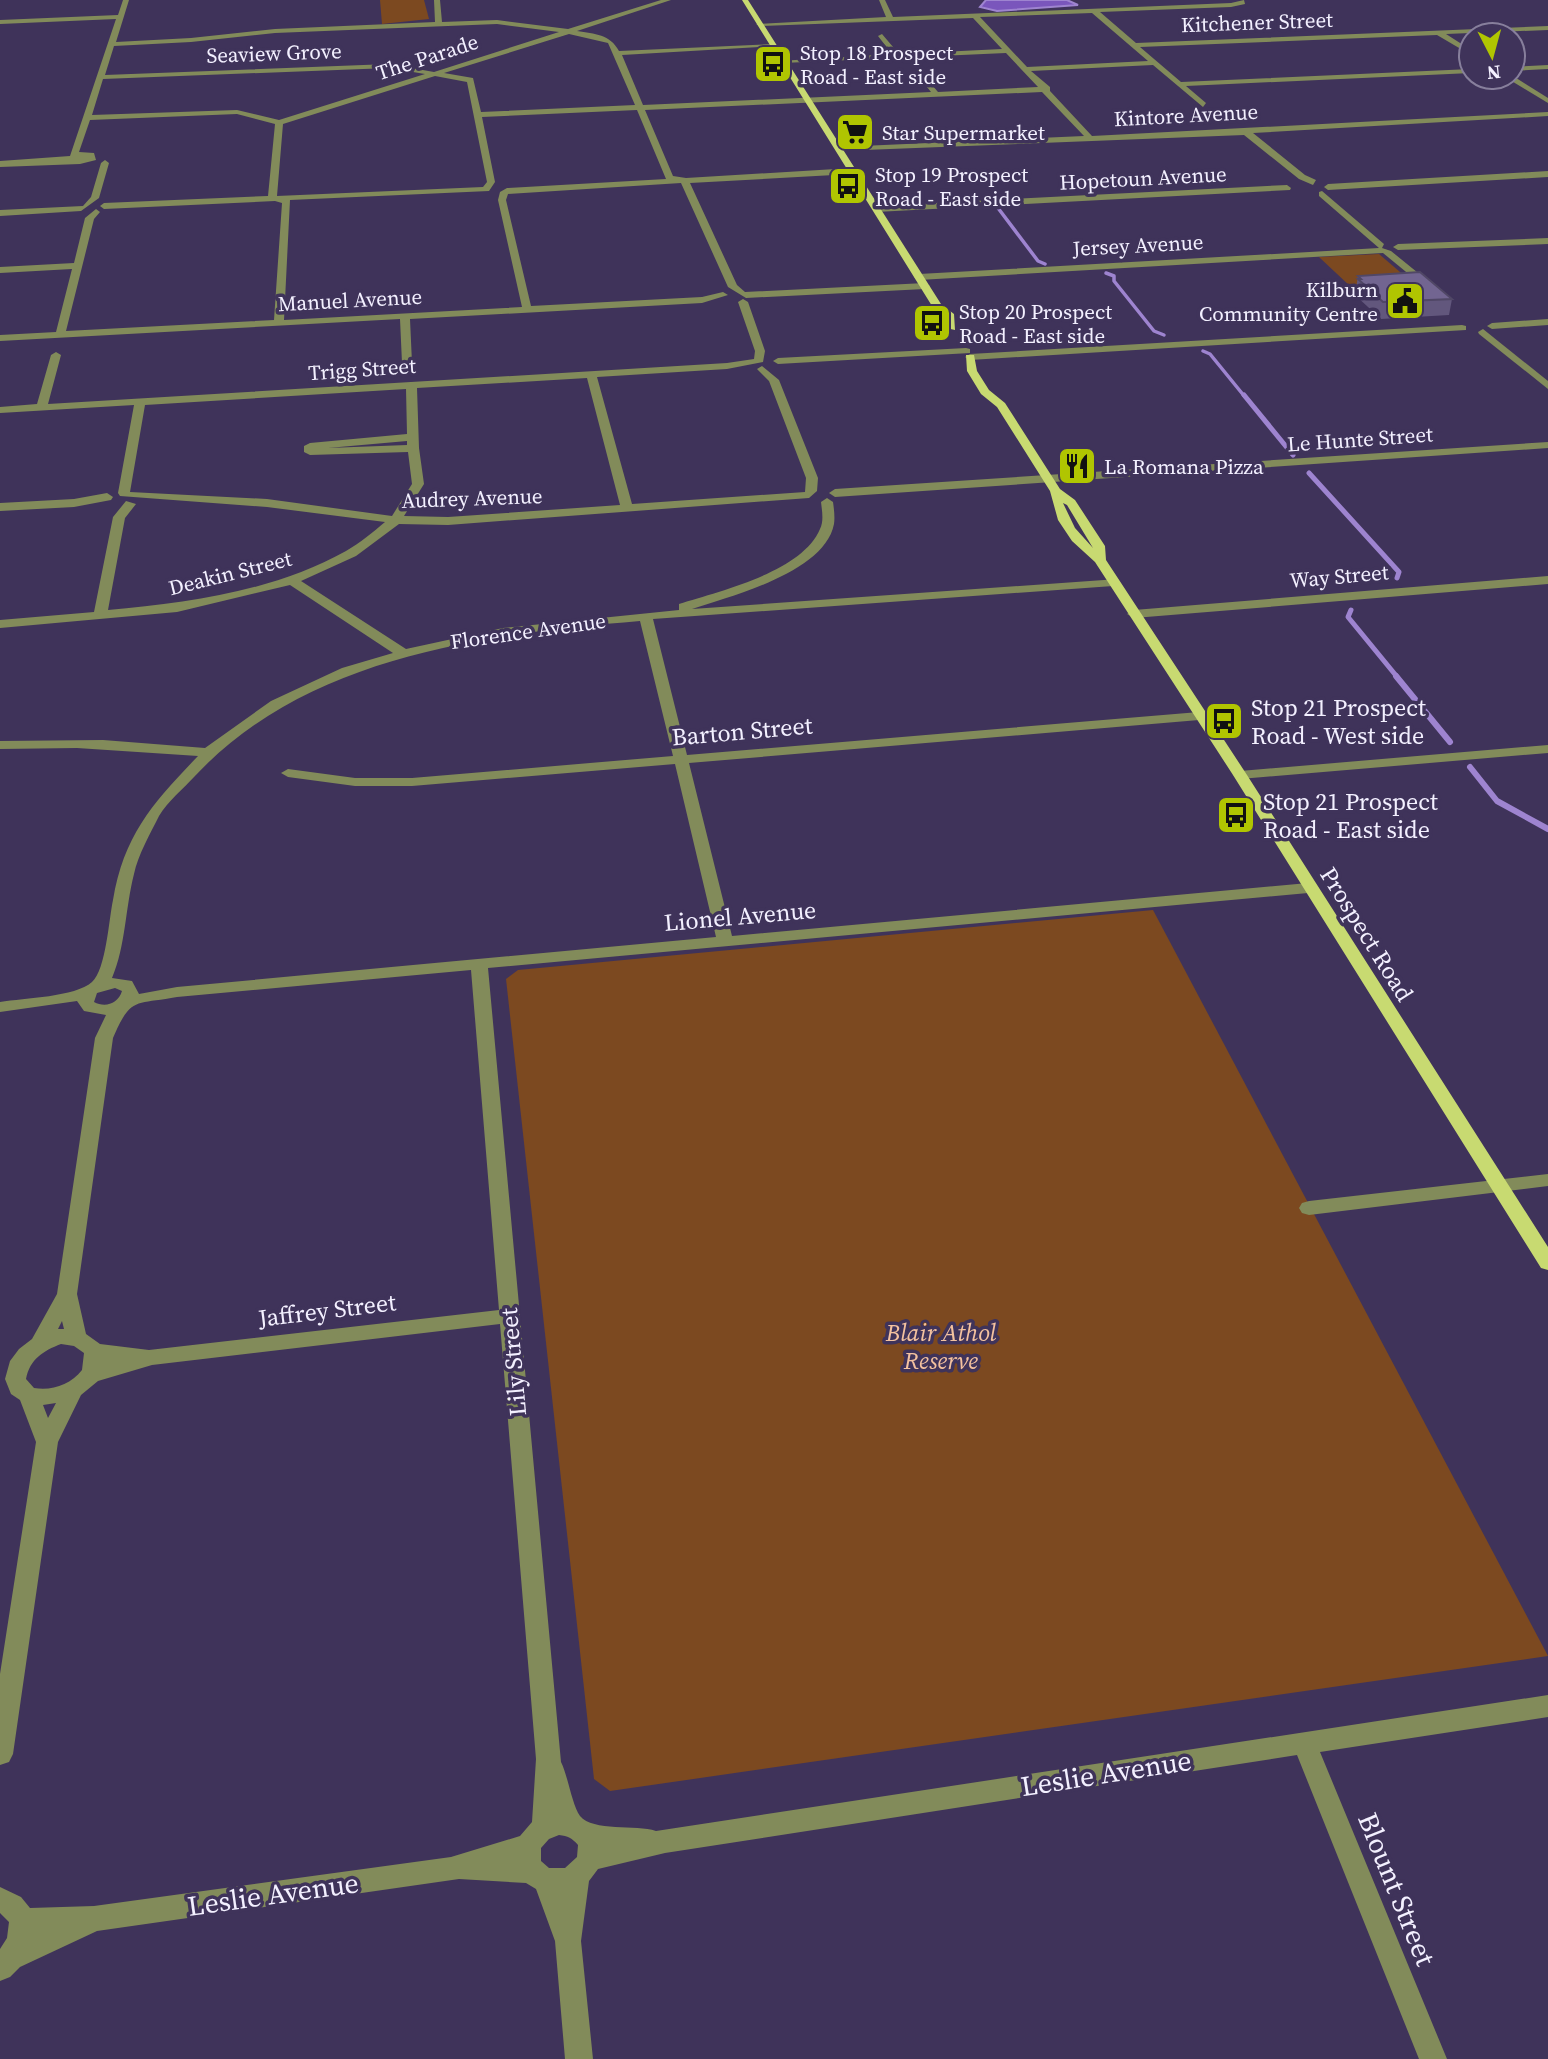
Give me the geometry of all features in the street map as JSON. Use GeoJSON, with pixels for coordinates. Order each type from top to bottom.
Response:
{"type":"FeatureCollection","features":[{"type":"Feature","properties":{"kind":"main road","name":"Prospect Road"},"geometry":{"type":"LineString","coordinates":[[745,0],[937,306],[933,312],[938,320],[951,328],[968,354],[972,371],[985,392],[1001,405],[1052,485],[1055,503],[1080,545],[1100,560],[1199,716],[1240,775],[1308,888],[1548,1263]]}},
{"type":"Feature","properties":{"kind":"street"},"geometry":{"type":"LineString","coordinates":[[75,156],[126,0]]}},
{"type":"Feature","properties":{"kind":"street"},"geometry":{"type":"LineString","coordinates":[[436,0],[439,24]]}},
{"type":"Feature","properties":{"kind":"street","name":"The Parade"},"geometry":{"type":"LineString","coordinates":[[279,123],[668,0]]}},
{"type":"Feature","properties":{"kind":"street"},"geometry":{"type":"LineString","coordinates":[[882,0],[890,19]]}},
{"type":"Feature","properties":{"kind":"street"},"geometry":{"type":"LineString","coordinates":[[1077,0],[1136,45],[1203,104]]}},
{"type":"Feature","properties":{"kind":"street"},"geometry":{"type":"LineString","coordinates":[[760,24],[1243,3],[1240,0]]}},
{"type":"Feature","properties":{"kind":"street"},"geometry":{"type":"LineString","coordinates":[[1387,0],[1397,0]]}},
{"type":"Feature","properties":{"kind":"street"},"geometry":{"type":"LineString","coordinates":[[975,16],[1047,89],[1089,137]]}},
{"type":"Feature","properties":{"kind":"street"},"geometry":{"type":"LineString","coordinates":[[0,22],[120,17]]}},
{"type":"Feature","properties":{"kind":"street"},"geometry":{"type":"LineString","coordinates":[[112,44],[191,40],[275,31],[514,22],[604,38],[611,42],[617,53],[670,178],[684,180]]}},
{"type":"Feature","properties":{"kind":"street","name":"Kitchener Street"},"geometry":{"type":"LineString","coordinates":[[1136,45],[1548,28]]}},
{"type":"Feature","properties":{"kind":"street"},"geometry":{"type":"LineString","coordinates":[[1438,33],[1457,45]]}},
{"type":"Feature","properties":{"kind":"street"},"geometry":{"type":"LineString","coordinates":[[882,37],[897,56]]}},
{"type":"Feature","properties":{"kind":"street"},"geometry":{"type":"LineString","coordinates":[[617,53],[774,46]]}},
{"type":"Feature","properties":{"kind":"street"},"geometry":{"type":"LineString","coordinates":[[783,61],[1009,51]]}},
{"type":"Feature","properties":{"kind":"street"},"geometry":{"type":"LineString","coordinates":[[1026,69],[1155,64]]}},
{"type":"Feature","properties":{"kind":"street","name":"Seaview Grove"},"geometry":{"type":"LineString","coordinates":[[101,77],[400,66],[470,80],[489,188]]}},
{"type":"Feature","properties":{"kind":"street"},"geometry":{"type":"LineString","coordinates":[[1527,68],[1548,67]]}},
{"type":"Feature","properties":{"kind":"street"},"geometry":{"type":"LineString","coordinates":[[919,72],[937,95]]}},
{"type":"Feature","properties":{"kind":"street"},"geometry":{"type":"LineString","coordinates":[[1180,84],[1457,72]]}},
{"type":"Feature","properties":{"kind":"street"},"geometry":{"type":"LineString","coordinates":[[1527,88],[1548,101]]}},
{"type":"Feature","properties":{"kind":"street"},"geometry":{"type":"LineString","coordinates":[[477,115],[1047,89]]}},
{"type":"Feature","properties":{"kind":"street"},"geometry":{"type":"LineString","coordinates":[[88,118],[237,113],[279,123],[272,197],[287,203],[279,323]]}},
{"type":"Feature","properties":{"kind":"street","name":"Kintore Avenue"},"geometry":{"type":"LineString","coordinates":[[839,149],[1246,132],[1267,128],[1548,114]]}},
{"type":"Feature","properties":{"kind":"street"},"geometry":{"type":"LineString","coordinates":[[1246,132],[1392,251],[1425,283]]}},
{"type":"Feature","properties":{"kind":"street"},"geometry":{"type":"LineString","coordinates":[[0,164],[52,162],[75,156],[90,157],[105,163],[60,335]]}},
{"type":"Feature","properties":{"kind":"street"},"geometry":{"type":"LineString","coordinates":[[0,213],[489,188],[504,191],[852,171]]}},
{"type":"Feature","properties":{"kind":"street","name":"Hopetoun Avenue"},"geometry":{"type":"LineString","coordinates":[[876,209],[1548,174]]}},
{"type":"Feature","properties":{"kind":"street"},"geometry":{"type":"LineString","coordinates":[[684,180],[736,298],[758,362],[776,367],[807,361],[968,354],[1469,323],[1487,329],[1548,386]]}},
{"type":"Feature","properties":{"kind":"street"},"geometry":{"type":"LineString","coordinates":[[489,188],[504,191]]}},
{"type":"Feature","properties":{"kind":"street"},"geometry":{"type":"LineString","coordinates":[[504,191],[527,309]]}},
{"type":"Feature","properties":{"kind":"street","name":"Jersey Avenue"},"geometry":{"type":"LineString","coordinates":[[922,282],[1548,240]]}},
{"type":"Feature","properties":{"kind":"street"},"geometry":{"type":"LineString","coordinates":[[0,270],[79,266]]}},
{"type":"Feature","properties":{"kind":"street","name":"Manuel Avenue"},"geometry":{"type":"LineString","coordinates":[[0,338],[736,298],[922,282]]}},
{"type":"Feature","properties":{"kind":"street"},"geometry":{"type":"LineString","coordinates":[[405,316],[407,363]]}},
{"type":"Feature","properties":{"kind":"street"},"geometry":{"type":"LineString","coordinates":[[1469,323],[1487,329],[1548,322]]}},
{"type":"Feature","properties":{"kind":"street"},"geometry":{"type":"LineString","coordinates":[[41,408],[56,355]]}},
{"type":"Feature","properties":{"kind":"street","name":"Trigg Street"},"geometry":{"type":"LineString","coordinates":[[0,410],[758,362],[776,367]]}},
{"type":"Feature","properties":{"kind":"street"},"geometry":{"type":"LineString","coordinates":[[668,614],[736,589],[800,560],[816,548],[828,527],[821,496],[776,367]]}},
{"type":"Feature","properties":{"kind":"street"},"geometry":{"type":"LineString","coordinates":[[591,374],[627,509]]}},
{"type":"Feature","properties":{"kind":"street","name":"Deakin Street"},"geometry":{"type":"LineString","coordinates":[[0,624],[177,608],[292,581],[352,553],[396,520],[418,484],[411,385]]}},
{"type":"Feature","properties":{"kind":"street"},"geometry":{"type":"LineString","coordinates":[[100,616],[119,517],[120,497],[140,402]]}},
{"type":"Feature","properties":{"kind":"street"},"geometry":{"type":"LineString","coordinates":[[413,442],[310,452],[310,446],[325,443],[413,442]]}},
{"type":"Feature","properties":{"kind":"street","name":"Le Hunte Street"},"geometry":{"type":"LineString","coordinates":[[1052,485],[1548,445]]}},
{"type":"Feature","properties":{"kind":"street","name":"Audrey Avenue"},"geometry":{"type":"LineString","coordinates":[[0,508],[120,497],[166,497],[267,503],[396,520],[448,521],[867,492],[1052,485]]}},
{"type":"Feature","properties":{"kind":"street","name":"Way Street"},"geometry":{"type":"LineString","coordinates":[[1134,614],[1548,580]]}},
{"type":"Feature","properties":{"kind":"street"},"geometry":{"type":"LineString","coordinates":[[292,581],[403,653]]}},
{"type":"Feature","properties":{"kind":"street","name":"Florence Avenue"},"geometry":{"type":"LineString","coordinates":[[101,984],[111,963],[126,871],[155,810],[205,752],[258,716],[314,685],[403,653],[451,640],[548,624],[1114,582]]}},
{"type":"Feature","properties":{"kind":"street"},"geometry":{"type":"LineString","coordinates":[[646,616],[724,942]]}},
{"type":"Feature","properties":{"kind":"street","name":"Barton Street"},"geometry":{"type":"LineString","coordinates":[[288,773],[355,782],[412,782],[1199,716]]}},
{"type":"Feature","properties":{"kind":"street"},"geometry":{"type":"LineString","coordinates":[[0,745],[39,742],[110,743],[205,752]]}},
{"type":"Feature","properties":{"kind":"street"},"geometry":{"type":"LineString","coordinates":[[1240,775],[1548,749]]}},
{"type":"Feature","properties":{"kind":"street","name":"Lionel Avenue"},"geometry":{"type":"LineString","coordinates":[[124,996],[1308,888]]}},
{"type":"Feature","properties":{"kind":"street"},"geometry":{"type":"LineString","coordinates":[[76,1337],[68,1294],[104,1038],[124,996],[111,963]]}},
{"type":"Feature","properties":{"kind":"street","name":"Lily Street"},"geometry":{"type":"LineString","coordinates":[[479,964],[508,1316],[579,2059]]}},
{"type":"Feature","properties":{"kind":"street"},"geometry":{"type":"LineString","coordinates":[[89,1003],[101,984],[124,996]]}},
{"type":"Feature","properties":{"kind":"street"},"geometry":{"type":"LineString","coordinates":[[0,1007],[42,1002],[89,1003],[124,996]]}},
{"type":"Feature","properties":{"kind":"street"},"geometry":{"type":"LineString","coordinates":[[89,1003],[101,1022],[104,1038]]}},
{"type":"Feature","properties":{"kind":"street"},"geometry":{"type":"LineString","coordinates":[[1309,1208],[1548,1180]]}},
{"type":"Feature","properties":{"kind":"street"},"geometry":{"type":"LineString","coordinates":[[42,1340],[68,1294]]}},
{"type":"Feature","properties":{"kind":"street","name":"Jaffrey Street"},"geometry":{"type":"LineString","coordinates":[[91,1375],[152,1357],[508,1316]]}},
{"type":"Feature","properties":{"kind":"street"},"geometry":{"type":"LineString","coordinates":[[14,1389],[51,1398],[73,1390],[91,1375],[96,1362],[95,1351],[88,1342],[76,1337],[60,1336],[42,1340],[7,1361],[14,1389],[47,1442]]}},
{"type":"Feature","properties":{"kind":"street","name":"Jaffrey Street"},"geometry":{"type":"LineString","coordinates":[[95,1351],[152,1357]]}},
{"type":"Feature","properties":{"kind":"street"},"geometry":{"type":"LineString","coordinates":[[0,1754],[47,1442],[73,1390]]}},
{"type":"Feature","properties":{"kind":"street","name":"Leslie Avenue"},"geometry":{"type":"LineString","coordinates":[[23,1921],[94,1919],[665,1840],[1548,1706]]}},
{"type":"Feature","properties":{"kind":"street","name":"Blount Street"},"geometry":{"type":"LineString","coordinates":[[1304,1743],[1433,2059]]}},
{"type":"Feature","properties":{"kind":"street"},"geometry":{"type":"LineString","coordinates":[[1,1897],[15,1908],[23,1921],[22,1939],[7,1962]]}},
{"type":"Feature","properties":{"kind":"street","name":"Leslie Avenue"},"geometry":{"type":"LineString","coordinates":[[7,1962],[94,1919]]}},
{"type":"Feature","properties":{"kind":"green space"},"geometry":{"type":"Polygon","coordinates":[[[380,0],[424,0],[429,19],[382,24],[380,0]]]}},
{"type":"Feature","properties":{"kind":"green space"},"geometry":{"type":"Polygon","coordinates":[[[1379,254],[1414,284],[1352,288],[1319,257],[1379,254]]]}},
{"type":"Feature","properties":{"kind":"green space","name":"Blair Athol Reserve"},"geometry":{"type":"Polygon","coordinates":[[[1153,910],[1548,1656],[610,1791],[594,1779],[506,979],[518,970],[1153,910]]]}},
{"type":"Feature","properties":{"kind":"shaded area"},"geometry":{"type":"Polygon","coordinates":[[[986,0],[1067,0],[1078,5],[997,11],[980,7],[986,0]]]}},
{"type":"Feature","properties":{"kind":"building"},"geometry":{"type":"Polygon","coordinates":[[[1420,272],[1452,299],[1383,302],[1358,279],[1361,279],[1358,276],[1420,272]]]}},
{"type":"Feature","properties":{"kind":"waterway"},"geometry":{"type":"LineString","coordinates":[[998,208],[1038,261],[1045,264]]}},
{"type":"Feature","properties":{"kind":"waterway"},"geometry":{"type":"LineString","coordinates":[[1106,273],[1114,276],[1114,281],[1154,331],[1164,335]]}},
{"type":"Feature","properties":{"kind":"waterway"},"geometry":{"type":"LineString","coordinates":[[1203,351],[1210,354],[1245,397]]}},
{"type":"Feature","properties":{"kind":"waterway"},"geometry":{"type":"LineString","coordinates":[[1244,395],[1293,455]]}},
{"type":"Feature","properties":{"kind":"waterway"},"geometry":{"type":"LineString","coordinates":[[1309,473],[1399,572],[1397,578]]}},
{"type":"Feature","properties":{"kind":"waterway"},"geometry":{"type":"LineString","coordinates":[[1351,610],[1348,617],[1398,678]]}},
{"type":"Feature","properties":{"kind":"waterway"},"geometry":{"type":"LineString","coordinates":[[1396,676],[1450,742]]}},
{"type":"Feature","properties":{"kind":"waterway"},"geometry":{"type":"LineString","coordinates":[[1470,767],[1497,801],[1548,829]]}},
{"type":"Feature","properties":{"kind":"place","name":"Stop 18 Prospect Road - East side"},"geometry":{"type":"Point","coordinates":[773,64]}},
{"type":"Feature","properties":{"kind":"place","name":"Star Supermarket"},"geometry":{"type":"Point","coordinates":[855,132]}},
{"type":"Feature","properties":{"kind":"place","name":"Stop 19 Prospect Road - East side"},"geometry":{"type":"Point","coordinates":[848,186]}},
{"type":"Feature","properties":{"kind":"place","name":"Kilburn Community Centre"},"geometry":{"type":"Point","coordinates":[1405,301]}},
{"type":"Feature","properties":{"kind":"place","name":"Stop 20 Prospect Road - East side"},"geometry":{"type":"Point","coordinates":[932,323]}},
{"type":"Feature","properties":{"kind":"place","name":"La Romana Pizza"},"geometry":{"type":"Point","coordinates":[1077,466]}},
{"type":"Feature","properties":{"kind":"place","name":"Stop 21 Prospect Road - West side"},"geometry":{"type":"Point","coordinates":[1224,721]}},
{"type":"Feature","properties":{"kind":"place","name":"Stop 21 Prospect Road - East side"},"geometry":{"type":"Point","coordinates":[1236,815]}}]}
